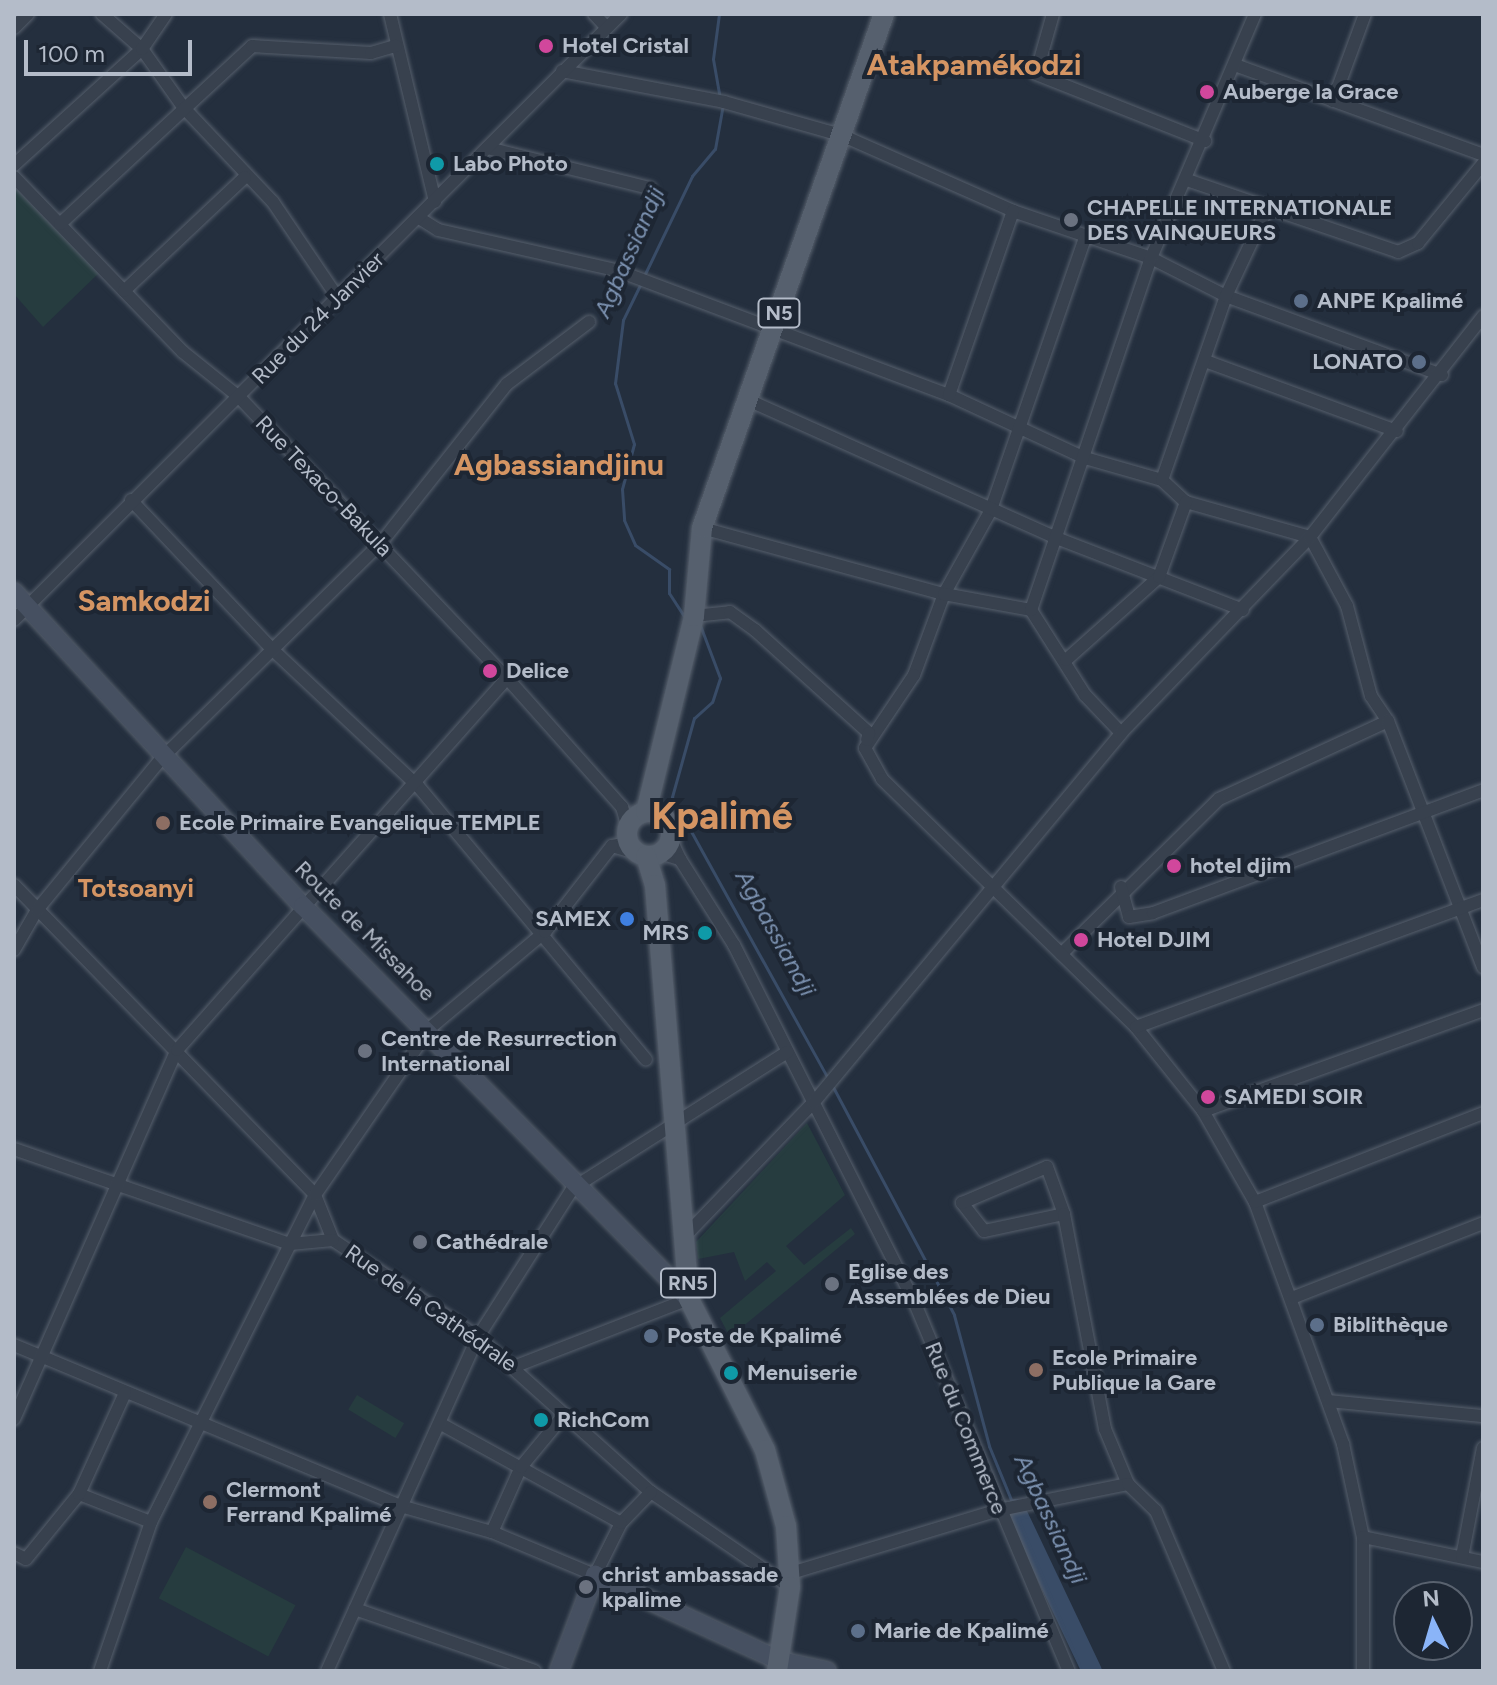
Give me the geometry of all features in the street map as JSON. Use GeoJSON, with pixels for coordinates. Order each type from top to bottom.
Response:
{"type":"FeatureCollection","features":[{"type":"Feature","properties":{"kind":"main road","name":"N5"},"geometry":{"type":"LineString","coordinates":[[692,622],[702,528],[884,14]]}},
{"type":"Feature","properties":{"kind":"main road","name":"Route de Missahoe"},"geometry":{"type":"LineString","coordinates":[[20,599],[162,758],[303,906],[430,1028],[573,1188],[689,1299]]}},
{"type":"Feature","properties":{"kind":"main road","name":"RN5"},"geometry":{"type":"LineString","coordinates":[[692,622],[674,676],[655,814],[664,852],[655,885],[674,1117],[689,1299],[769,1458],[790,1580],[778,1666]]}},
{"type":"Feature","properties":{"kind":"main road"},"geometry":{"type":"LineString","coordinates":[[623,839],[655,814]]}},
{"type":"Feature","properties":{"kind":"main road"},"geometry":{"type":"LineString","coordinates":[[623,839],[664,852]]}},
{"type":"Feature","properties":{"kind":"main road"},"geometry":{"type":"LineString","coordinates":[[559,1671],[595,1575],[778,1666],[827,1671]]}},
{"type":"Feature","properties":{"kind":"street"},"geometry":{"type":"LineString","coordinates":[[14,28],[28,14]]}},
{"type":"Feature","properties":{"kind":"street"},"geometry":{"type":"LineString","coordinates":[[102,14],[142,49],[184,108],[245,177],[273,202],[338,298]]}},
{"type":"Feature","properties":{"kind":"street"},"geometry":{"type":"LineString","coordinates":[[14,165],[142,49],[166,14]]}},
{"type":"Feature","properties":{"kind":"street"},"geometry":{"type":"LineString","coordinates":[[390,14],[435,202]]}},
{"type":"Feature","properties":{"kind":"street"},"geometry":{"type":"LineString","coordinates":[[594,14],[606,27]]}},
{"type":"Feature","properties":{"kind":"street","name":"Rue du 24 Janvier"},"geometry":{"type":"LineString","coordinates":[[14,620],[20,599],[131,500],[239,397],[621,14]]}},
{"type":"Feature","properties":{"kind":"street"},"geometry":{"type":"LineString","coordinates":[[1053,14],[1036,74],[1205,141]]}},
{"type":"Feature","properties":{"kind":"street"},"geometry":{"type":"LineString","coordinates":[[1031,610],[1059,539],[1151,258],[1190,181],[1255,14]]}},
{"type":"Feature","properties":{"kind":"street"},"geometry":{"type":"LineString","coordinates":[[1333,101],[1365,14]]}},
{"type":"Feature","properties":{"kind":"street"},"geometry":{"type":"LineString","coordinates":[[60,224],[241,52],[262,43],[344,52],[396,46]]}},
{"type":"Feature","properties":{"kind":"street"},"geometry":{"type":"LineString","coordinates":[[1235,65],[1483,155]]}},
{"type":"Feature","properties":{"kind":"street"},"geometry":{"type":"LineString","coordinates":[[562,71],[724,102],[841,135],[1013,211],[1151,258],[1226,296],[1442,375]]}},
{"type":"Feature","properties":{"kind":"street"},"geometry":{"type":"LineString","coordinates":[[488,148],[650,188]]}},
{"type":"Feature","properties":{"kind":"street"},"geometry":{"type":"LineString","coordinates":[[1190,181],[1398,252],[1418,243],[1483,164]]}},
{"type":"Feature","properties":{"kind":"street","name":"Rue Texaco-Bakula"},"geometry":{"type":"LineString","coordinates":[[14,177],[124,291],[239,397],[507,678],[622,807],[623,839]]}},
{"type":"Feature","properties":{"kind":"street"},"geometry":{"type":"LineString","coordinates":[[124,291],[245,177]]}},
{"type":"Feature","properties":{"kind":"street"},"geometry":{"type":"LineString","coordinates":[[1162,480],[1208,362],[1226,296],[1267,209]]}},
{"type":"Feature","properties":{"kind":"street"},"geometry":{"type":"LineString","coordinates":[[949,395],[1013,211]]}},
{"type":"Feature","properties":{"kind":"street"},"geometry":{"type":"LineString","coordinates":[[419,218],[438,230],[616,270],[949,395],[1085,458],[1162,480],[1186,502],[1310,537],[1347,606],[1371,696],[1388,721],[1420,815],[1483,967]]}},
{"type":"Feature","properties":{"kind":"street"},"geometry":{"type":"LineString","coordinates":[[865,748],[914,675],[944,594],[991,510],[1085,238]]}},
{"type":"Feature","properties":{"kind":"street"},"geometry":{"type":"LineString","coordinates":[[684,1237],[814,1102],[1121,733],[1243,610],[1310,537],[1442,375],[1483,316]]}},
{"type":"Feature","properties":{"kind":"street"},"geometry":{"type":"LineString","coordinates":[[14,950],[37,910],[162,758],[380,544],[507,384],[589,322]]}},
{"type":"Feature","properties":{"kind":"street"},"geometry":{"type":"LineString","coordinates":[[1208,362],[1397,431]]}},
{"type":"Feature","properties":{"kind":"street"},"geometry":{"type":"LineString","coordinates":[[748,400],[1059,539],[1243,610]]}},
{"type":"Feature","properties":{"kind":"street"},"geometry":{"type":"LineString","coordinates":[[131,500],[274,651],[418,786],[545,932],[646,1060]]}},
{"type":"Feature","properties":{"kind":"street"},"geometry":{"type":"LineString","coordinates":[[1066,660],[1159,577],[1186,502]]}},
{"type":"Feature","properties":{"kind":"street"},"geometry":{"type":"LineString","coordinates":[[702,528],[944,594],[1031,610],[1066,660],[1085,695],[1121,733]]}},
{"type":"Feature","properties":{"kind":"street"},"geometry":{"type":"LineString","coordinates":[[692,622],[730,612],[755,630],[869,733],[865,748],[882,779],[994,882],[1061,954],[1136,1027],[1203,1111],[1255,1202],[1329,1401],[1363,1537],[1363,1671]]}},
{"type":"Feature","properties":{"kind":"street"},"geometry":{"type":"LineString","coordinates":[[14,1419],[177,1050],[303,906],[418,786],[507,678]]}},
{"type":"Feature","properties":{"kind":"street"},"geometry":{"type":"LineString","coordinates":[[1061,954],[1121,887],[1236,789],[1388,721]]}},
{"type":"Feature","properties":{"kind":"street"},"geometry":{"type":"LineString","coordinates":[[1121,887],[1129,917],[1153,913],[1483,790]]}},
{"type":"Feature","properties":{"kind":"street"},"geometry":{"type":"LineString","coordinates":[[622,807],[655,814]]}},
{"type":"Feature","properties":{"kind":"street"},"geometry":{"type":"LineString","coordinates":[[100,1671],[151,1522],[315,1195],[430,1028],[545,932],[623,839]]}},
{"type":"Feature","properties":{"kind":"street","name":"Rue du Commerce"},"geometry":{"type":"LineString","coordinates":[[664,852],[787,1052],[914,1301],[1069,1671]]}},
{"type":"Feature","properties":{"kind":"street","name":"Rue de la Cathédrale"},"geometry":{"type":"LineString","coordinates":[[14,885],[315,1195],[333,1240],[516,1366],[564,1415],[651,1492],[790,1580]]}},
{"type":"Feature","properties":{"kind":"street"},"geometry":{"type":"LineString","coordinates":[[1136,1027],[1483,900]]}},
{"type":"Feature","properties":{"kind":"street"},"geometry":{"type":"LineString","coordinates":[[1203,1111],[1483,1010]]}},
{"type":"Feature","properties":{"kind":"street"},"geometry":{"type":"LineString","coordinates":[[327,1671],[404,1507],[478,1337],[573,1188],[674,1117],[787,1052]]}},
{"type":"Feature","properties":{"kind":"street"},"geometry":{"type":"LineString","coordinates":[[1255,1202],[1483,1113]]}},
{"type":"Feature","properties":{"kind":"street"},"geometry":{"type":"LineString","coordinates":[[14,1149],[115,1188],[290,1244],[333,1240]]}},
{"type":"Feature","properties":{"kind":"street"},"geometry":{"type":"LineString","coordinates":[[1064,1214],[984,1231],[962,1203],[1042,1165],[1064,1214],[1105,1429],[1128,1484],[1156,1511],[1224,1671]]}},
{"type":"Feature","properties":{"kind":"street"},"geometry":{"type":"LineString","coordinates":[[1292,1298],[1483,1223]]}},
{"type":"Feature","properties":{"kind":"street"},"geometry":{"type":"LineString","coordinates":[[516,1366],[689,1299]]}},
{"type":"Feature","properties":{"kind":"street"},"geometry":{"type":"LineString","coordinates":[[14,1345],[404,1507],[492,1532],[595,1575],[621,1523],[651,1492]]}},
{"type":"Feature","properties":{"kind":"street"},"geometry":{"type":"LineString","coordinates":[[14,1553],[26,1559],[79,1494],[125,1393]]}},
{"type":"Feature","properties":{"kind":"street"},"geometry":{"type":"LineString","coordinates":[[1329,1401],[1483,1416]]}},
{"type":"Feature","properties":{"kind":"street"},"geometry":{"type":"LineString","coordinates":[[492,1532],[521,1467],[564,1415]]}},
{"type":"Feature","properties":{"kind":"street"},"geometry":{"type":"LineString","coordinates":[[441,1424],[621,1523]]}},
{"type":"Feature","properties":{"kind":"street"},"geometry":{"type":"LineString","coordinates":[[1462,1557],[1483,1448]]}},
{"type":"Feature","properties":{"kind":"street"},"geometry":{"type":"LineString","coordinates":[[790,1580],[999,1510],[1128,1484]]}},
{"type":"Feature","properties":{"kind":"street"},"geometry":{"type":"LineString","coordinates":[[79,1494],[151,1522]]}},
{"type":"Feature","properties":{"kind":"street"},"geometry":{"type":"LineString","coordinates":[[1363,1537],[1483,1562]]}},
{"type":"Feature","properties":{"kind":"street"},"geometry":{"type":"LineString","coordinates":[[355,1609],[535,1671]]}},
{"type":"Feature","properties":{"kind":"green space"},"geometry":{"type":"Polygon","coordinates":[[[14,187],[99,273],[43,327],[14,294],[14,187]]]}},
{"type":"Feature","properties":{"kind":"green space"},"geometry":{"type":"Polygon","coordinates":[[[807,1123],[845,1195],[786,1246],[804,1265],[851,1228],[855,1234],[730,1337],[720,1318],[776,1271],[767,1262],[745,1281],[734,1252],[698,1259],[696,1242],[807,1123]]]}},
{"type":"Feature","properties":{"kind":"green space"},"geometry":{"type":"Polygon","coordinates":[[[357,1395],[404,1423],[395,1438],[348,1410],[357,1395]]]}},
{"type":"Feature","properties":{"kind":"green space"},"geometry":{"type":"Polygon","coordinates":[[[186,1547],[295,1605],[268,1656],[159,1598],[186,1547]]]}},
{"type":"Feature","properties":{"kind":"waterway","name":"Agbassiandji"},"geometry":{"type":"LineString","coordinates":[[719,14],[713,59],[720,97]]}},
{"type":"Feature","properties":{"kind":"waterway","name":"Agbassiandji"},"geometry":{"type":"LineString","coordinates":[[643,278],[692,176],[715,149],[723,104]]}},
{"type":"Feature","properties":{"kind":"waterway","name":"Agbassiandji"},"geometry":{"type":"LineString","coordinates":[[640,285],[623,320],[615,383],[634,444],[622,489],[624,520],[635,545],[669,569],[669,593],[684,616]]}},
{"type":"Feature","properties":{"kind":"waterway","name":"Agbassiandji"},"geometry":{"type":"LineString","coordinates":[[700,625],[720,678],[712,702],[694,718],[672,797],[829,1080]]}},
{"type":"Feature","properties":{"kind":"waterway","name":"Agbassiandji"},"geometry":{"type":"LineString","coordinates":[[833,1087],[954,1315],[989,1446],[1012,1502]]}},
{"type":"Feature","properties":{"kind":"waterway","name":"Agbassiandji"},"geometry":{"type":"LineString","coordinates":[[1015,1509],[1092,1671]]}},
{"type":"Feature","properties":{"kind":"place","name":"Hotel Cristal"},"geometry":{"type":"Point","coordinates":[546,46]}},
{"type":"Feature","properties":{"kind":"place","name":"Auberge la Grace"},"geometry":{"type":"Point","coordinates":[1207,92]}},
{"type":"Feature","properties":{"kind":"place","name":"Labo Photo"},"geometry":{"type":"Point","coordinates":[437,164]}},
{"type":"Feature","properties":{"kind":"place","name":"CHAPELLE INTERNATIONALE DES VAINQUEURS"},"geometry":{"type":"Point","coordinates":[1071,220]}},
{"type":"Feature","properties":{"kind":"place","name":"ANPE Kpalimé"},"geometry":{"type":"Point","coordinates":[1301,301]}},
{"type":"Feature","properties":{"kind":"place","name":"LONATO"},"geometry":{"type":"Point","coordinates":[1419,362]}},
{"type":"Feature","properties":{"kind":"place","name":"Delice"},"geometry":{"type":"Point","coordinates":[490,671]}},
{"type":"Feature","properties":{"kind":"place","name":"Ecole Primaire Evangelique TEMPLE"},"geometry":{"type":"Point","coordinates":[163,823]}},
{"type":"Feature","properties":{"kind":"place","name":"hotel djim"},"geometry":{"type":"Point","coordinates":[1174,866]}},
{"type":"Feature","properties":{"kind":"place","name":"SAMEX"},"geometry":{"type":"Point","coordinates":[627,919]}},
{"type":"Feature","properties":{"kind":"place","name":"MRS"},"geometry":{"type":"Point","coordinates":[705,933]}},
{"type":"Feature","properties":{"kind":"place","name":"Hotel DJIM"},"geometry":{"type":"Point","coordinates":[1081,940]}},
{"type":"Feature","properties":{"kind":"place","name":"Centre de Resurrection International"},"geometry":{"type":"Point","coordinates":[365,1051]}},
{"type":"Feature","properties":{"kind":"place","name":"SAMEDI SOIR"},"geometry":{"type":"Point","coordinates":[1208,1097]}},
{"type":"Feature","properties":{"kind":"place","name":"Cathédrale"},"geometry":{"type":"Point","coordinates":[420,1242]}},
{"type":"Feature","properties":{"kind":"place","name":"Eglise des Assemblées de Dieu"},"geometry":{"type":"Point","coordinates":[832,1284]}},
{"type":"Feature","properties":{"kind":"place","name":"Biblithèque"},"geometry":{"type":"Point","coordinates":[1317,1325]}},
{"type":"Feature","properties":{"kind":"place","name":"Poste de Kpalimé"},"geometry":{"type":"Point","coordinates":[651,1336]}},
{"type":"Feature","properties":{"kind":"place","name":"Ecole Primaire Publique la Gare"},"geometry":{"type":"Point","coordinates":[1036,1370]}},
{"type":"Feature","properties":{"kind":"place","name":"Menuiserie"},"geometry":{"type":"Point","coordinates":[731,1373]}},
{"type":"Feature","properties":{"kind":"place","name":"RichCom"},"geometry":{"type":"Point","coordinates":[541,1420]}},
{"type":"Feature","properties":{"kind":"place","name":"Clermont Ferrand Kpalimé"},"geometry":{"type":"Point","coordinates":[210,1502]}},
{"type":"Feature","properties":{"kind":"place","name":"christ ambassade kpalime"},"geometry":{"type":"Point","coordinates":[586,1587]}},
{"type":"Feature","properties":{"kind":"place","name":"Marie de Kpalimé"},"geometry":{"type":"Point","coordinates":[858,1631]}},
{"type":"Feature","properties":{"kind":"district","name":"Atakpamékodzi"},"geometry":{"type":"Point","coordinates":[974,65]}},
{"type":"Feature","properties":{"kind":"district","name":"Agbassiandjinu"},"geometry":{"type":"Point","coordinates":[559,465]}},
{"type":"Feature","properties":{"kind":"district","name":"Samkodzi"},"geometry":{"type":"Point","coordinates":[144,601]}},
{"type":"Feature","properties":{"kind":"district","name":"Kpalimé"},"geometry":{"type":"Point","coordinates":[722,817]}},
{"type":"Feature","properties":{"kind":"district","name":"Totsoanyi"},"geometry":{"type":"Point","coordinates":[136,889]}}]}
